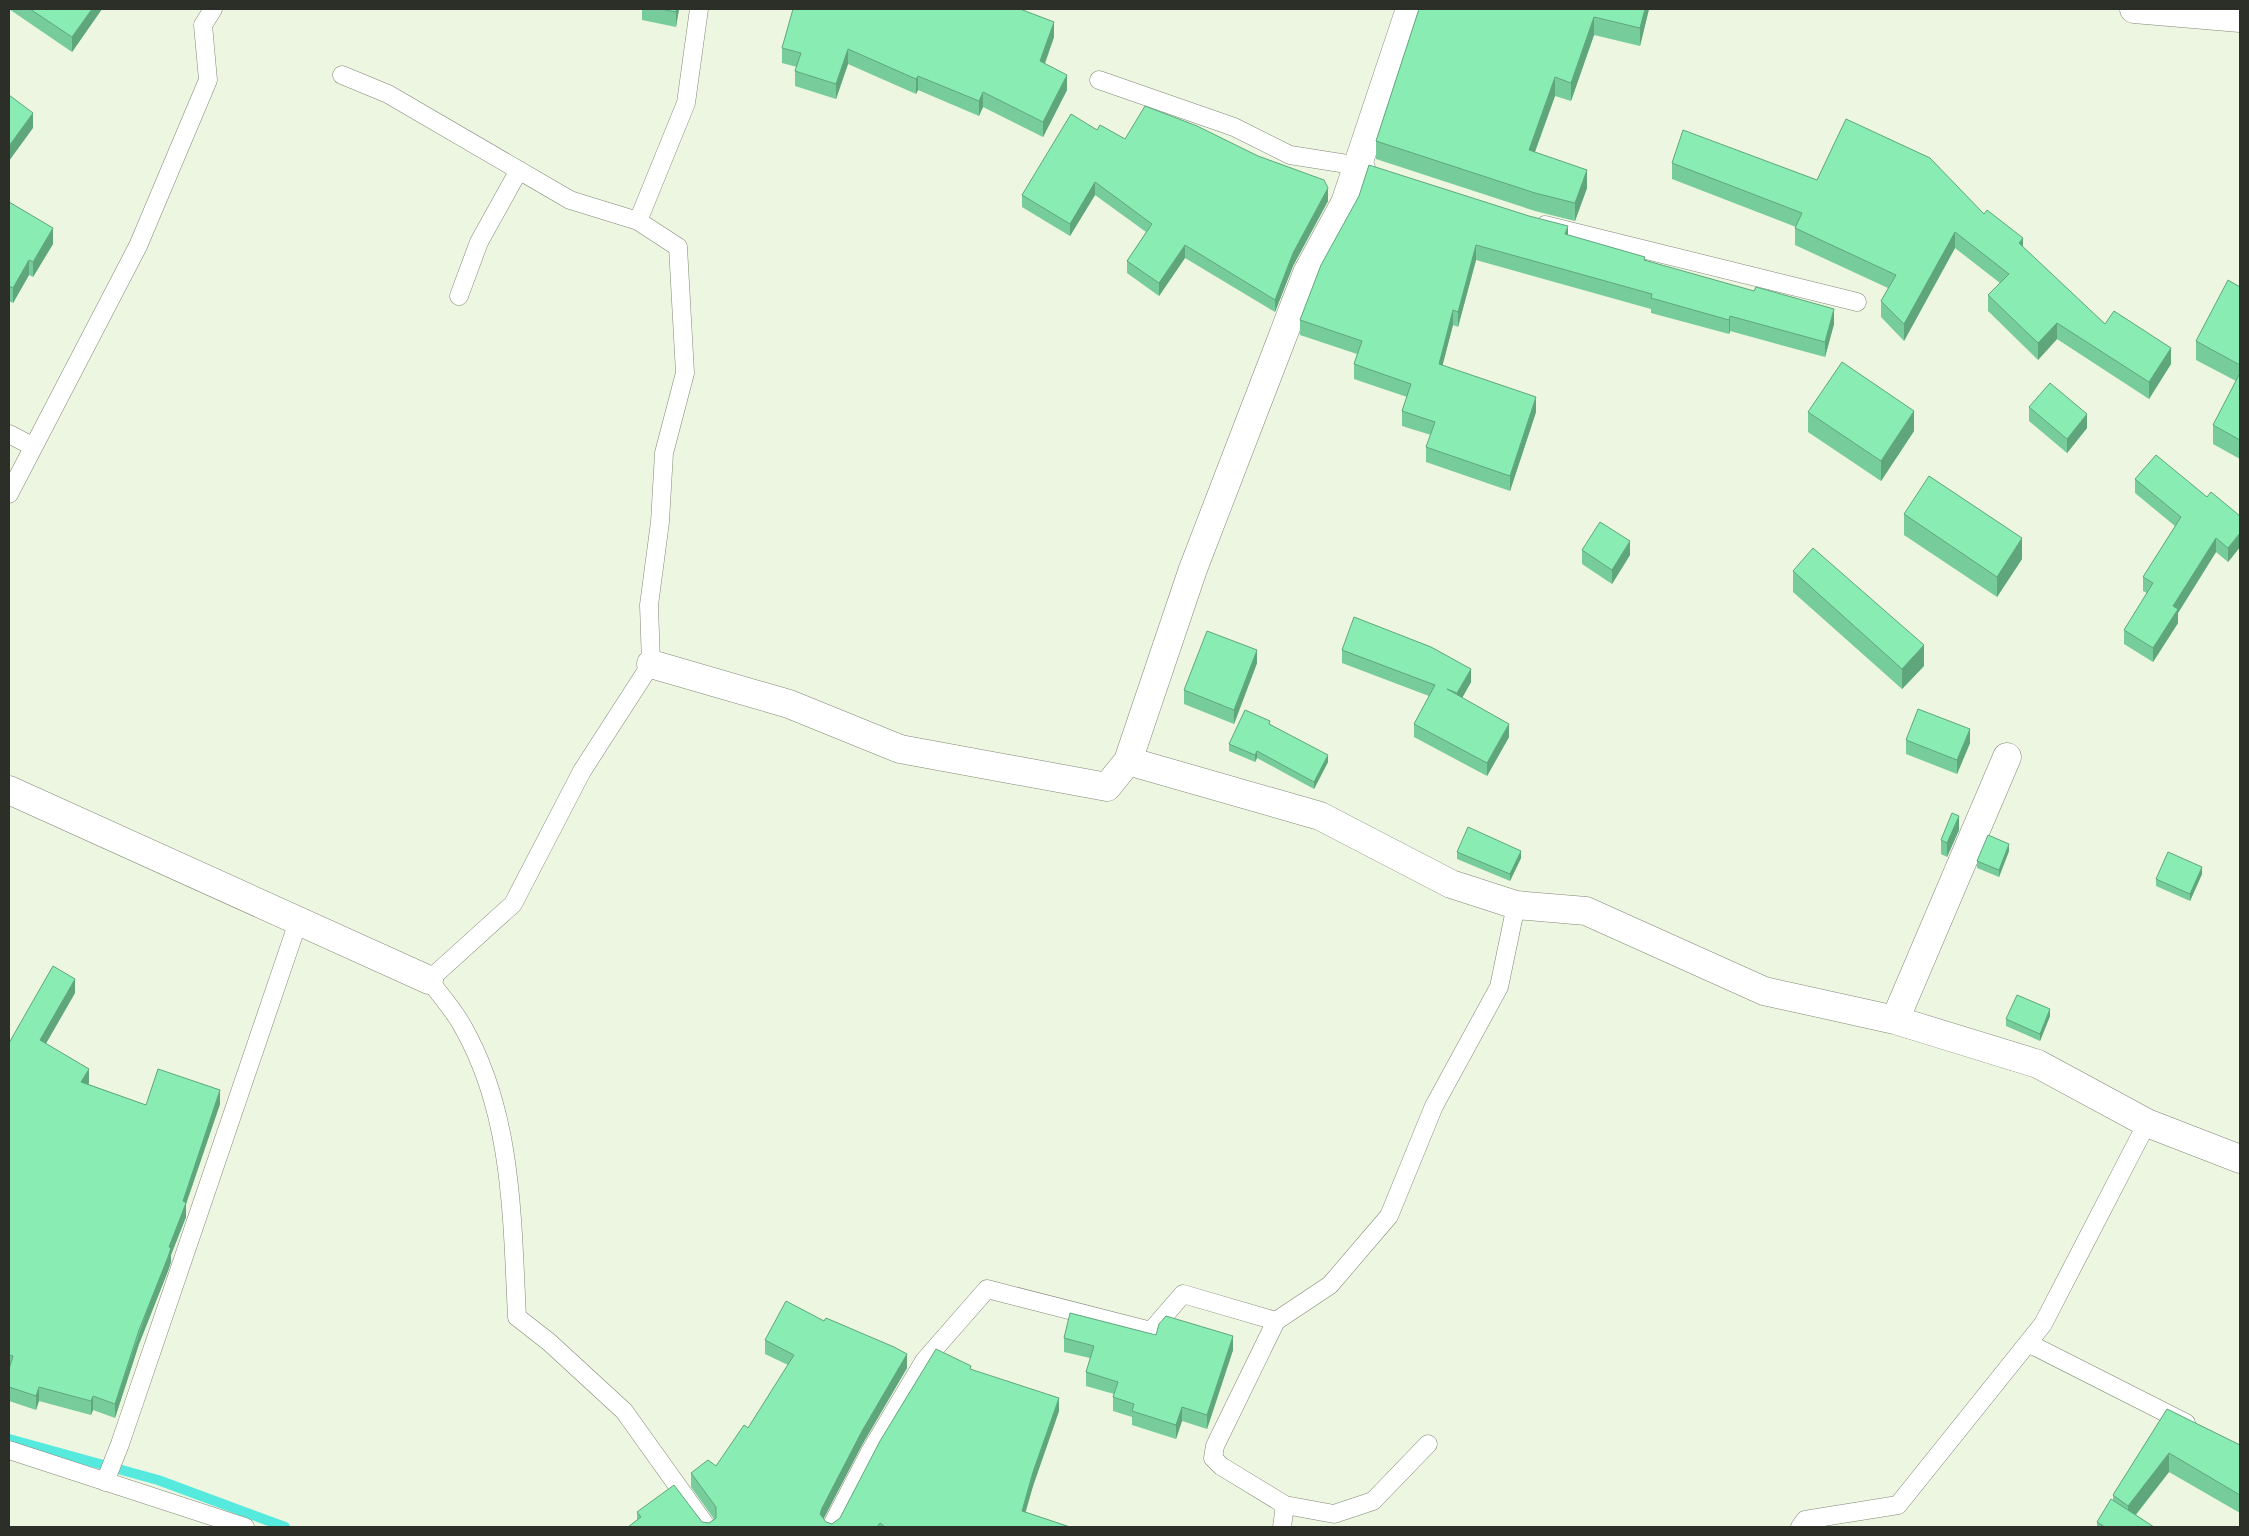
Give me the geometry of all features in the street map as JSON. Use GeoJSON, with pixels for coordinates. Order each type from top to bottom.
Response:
{"type":"FeatureCollection","features":[{"type":"Feature","properties":{"kind":"street"},"geometry":{"type":"LineString","coordinates":[[651,664],[790,704],[900,749],[1108,787],[1128,761],[1192,569],[1306,273],[1345,204],[1410,9]]}},
{"type":"Feature","properties":{"kind":"street"},"geometry":{"type":"LineString","coordinates":[[2134,9],[2240,18]]}},
{"type":"Feature","properties":{"kind":"street"},"geometry":{"type":"LineString","coordinates":[[1895,1020],[2007,757]]}},
{"type":"Feature","properties":{"kind":"street"},"geometry":{"type":"LineString","coordinates":[[1128,761],[1320,816],[1451,884],[1516,905],[1586,911],[1764,991],[1895,1020],[2038,1064],[2147,1123],[2240,1159]]}},
{"type":"Feature","properties":{"kind":"street"},"geometry":{"type":"LineString","coordinates":[[9,790],[429,980]]}},
{"type":"Feature","properties":{"kind":"lane"},"geometry":{"type":"LineString","coordinates":[[9,494],[32,446],[138,246],[208,80],[203,25],[213,9]]}},
{"type":"Feature","properties":{"kind":"lane"},"geometry":{"type":"LineString","coordinates":[[638,221],[686,103],[698,9]]}},
{"type":"Feature","properties":{"kind":"lane"},"geometry":{"type":"LineString","coordinates":[[342,76],[388,94],[570,200],[638,221],[678,246],[685,373],[664,453],[660,522],[650,605],[651,664],[582,771],[513,904],[429,980],[463,1026],[492,1091],[511,1190],[517,1317],[549,1342],[624,1411],[707,1527]]}},
{"type":"Feature","properties":{"kind":"lane"},"geometry":{"type":"LineString","coordinates":[[1099,80],[1234,127],[1290,155],[1359,165],[1386,174]]}},
{"type":"Feature","properties":{"kind":"lane"},"geometry":{"type":"LineString","coordinates":[[459,296],[479,242],[519,170]]}},
{"type":"Feature","properties":{"kind":"lane"},"geometry":{"type":"LineString","coordinates":[[1532,221],[1857,302]]}},
{"type":"Feature","properties":{"kind":"lane"},"geometry":{"type":"LineString","coordinates":[[9,434],[32,446]]}},
{"type":"Feature","properties":{"kind":"lane"},"geometry":{"type":"LineString","coordinates":[[1428,1444],[1373,1501],[1334,1514],[1285,1505],[1222,1466],[1213,1458],[1215,1446],[1276,1321],[1330,1285],[1389,1216],[1434,1106],[1499,987],[1516,905]]}},
{"type":"Feature","properties":{"kind":"lane"},"geometry":{"type":"LineString","coordinates":[[105,1482],[116,1455],[298,922]]}},
{"type":"Feature","properties":{"kind":"lane"},"geometry":{"type":"LineString","coordinates":[[1800,1527],[1805,1520],[1898,1505],[2043,1324],[2147,1123]]}},
{"type":"Feature","properties":{"kind":"lane"},"geometry":{"type":"LineString","coordinates":[[835,1526],[871,1450],[924,1360],[987,1288],[1151,1331],[1183,1294],[1276,1321]]}},
{"type":"Feature","properties":{"kind":"lane"},"geometry":{"type":"LineString","coordinates":[[2028,1343],[2205,1432]]}},
{"type":"Feature","properties":{"kind":"lane"},"geometry":{"type":"LineString","coordinates":[[9,1450],[245,1527]]}},
{"type":"Feature","properties":{"kind":"lane"},"geometry":{"type":"LineString","coordinates":[[1282,1527],[1285,1505]]}},
{"type":"Feature","properties":{"kind":"building"},"geometry":{"type":"Polygon","coordinates":[[[30,9],[92,9],[72,37],[30,9]]]}},
{"type":"Feature","properties":{"kind":"building"},"geometry":{"type":"Polygon","coordinates":[[[661,9],[676,9],[676,12],[661,9]]]}},
{"type":"Feature","properties":{"kind":"building"},"geometry":{"type":"Polygon","coordinates":[[[793,9],[1020,9],[1054,22],[1040,61],[1067,75],[1043,122],[983,92],[979,101],[918,76],[916,79],[848,49],[836,84],[795,71],[801,53],[782,48],[793,9]]]}},
{"type":"Feature","properties":{"kind":"building"},"geometry":{"type":"Polygon","coordinates":[[[1419,9],[1645,9],[1640,28],[1594,17],[1571,83],[1555,77],[1529,150],[1587,170],[1575,203],[1535,193],[1376,141],[1419,9]]]}},
{"type":"Feature","properties":{"kind":"building"},"geometry":{"type":"Polygon","coordinates":[[[9,95],[33,113],[9,146],[9,95]]]}},
{"type":"Feature","properties":{"kind":"building"},"geometry":{"type":"Polygon","coordinates":[[[1145,106],[1197,126],[1258,156],[1324,180],[1328,188],[1293,253],[1275,300],[1185,245],[1159,283],[1127,261],[1152,224],[1095,182],[1070,224],[1022,195],[1071,114],[1097,130],[1100,125],[1125,139],[1145,106]]]}},
{"type":"Feature","properties":{"kind":"building"},"geometry":{"type":"Polygon","coordinates":[[[1846,119],[1930,158],[1984,214],[1987,210],[2023,238],[2019,243],[2105,324],[2114,311],[2171,348],[2149,382],[2057,323],[2038,343],[1988,295],[2009,274],[1955,232],[1904,324],[1881,301],[1896,275],[1795,228],[1802,213],[1672,163],[1683,130],[1817,180],[1846,119]]]}},
{"type":"Feature","properties":{"kind":"building"},"geometry":{"type":"Polygon","coordinates":[[[1369,165],[1529,216],[1568,226],[1565,234],[1645,257],[1644,260],[1754,291],[1756,287],[1834,309],[1825,342],[1730,316],[1729,320],[1651,298],[1652,294],[1476,245],[1458,312],[1453,310],[1439,364],[1536,397],[1510,476],[1426,447],[1435,422],[1402,411],[1411,384],[1354,364],[1362,341],[1300,320],[1321,265],[1359,196],[1369,165]]]}},
{"type":"Feature","properties":{"kind":"building"},"geometry":{"type":"Polygon","coordinates":[[[9,202],[53,228],[33,262],[29,260],[13,288],[9,286],[9,202]]]}},
{"type":"Feature","properties":{"kind":"building"},"geometry":{"type":"Polygon","coordinates":[[[2228,280],[2240,287],[2240,365],[2196,341],[2228,280]]]}},
{"type":"Feature","properties":{"kind":"building"},"geometry":{"type":"Polygon","coordinates":[[[1842,362],[1914,411],[1881,461],[1808,412],[1842,362]]]}},
{"type":"Feature","properties":{"kind":"building"},"geometry":{"type":"Polygon","coordinates":[[[2240,373],[2240,440],[2213,425],[2240,373]]]}},
{"type":"Feature","properties":{"kind":"building"},"geometry":{"type":"Polygon","coordinates":[[[2050,383],[2087,414],[2067,439],[2029,407],[2050,383]]]}},
{"type":"Feature","properties":{"kind":"building"},"geometry":{"type":"Polygon","coordinates":[[[2156,455],[2207,497],[2211,492],[2240,516],[2240,533],[2228,548],[2216,538],[2173,606],[2178,609],[2153,648],[2124,630],[2153,583],[2143,577],[2181,517],[2135,479],[2156,455]]]}},
{"type":"Feature","properties":{"kind":"building"},"geometry":{"type":"Polygon","coordinates":[[[1929,476],[2022,538],[1997,577],[1904,514],[1929,476]]]}},
{"type":"Feature","properties":{"kind":"building"},"geometry":{"type":"Polygon","coordinates":[[[1600,522],[1630,541],[1612,570],[1582,550],[1600,522]]]}},
{"type":"Feature","properties":{"kind":"building"},"geometry":{"type":"Polygon","coordinates":[[[1813,548],[1924,645],[1902,669],[1793,571],[1813,548]]]}},
{"type":"Feature","properties":{"kind":"building"},"geometry":{"type":"Polygon","coordinates":[[[1354,617],[1431,647],[1471,669],[1457,693],[1447,689],[1509,724],[1487,763],[1414,724],[1435,685],[1342,650],[1354,617]]]}},
{"type":"Feature","properties":{"kind":"building"},"geometry":{"type":"Polygon","coordinates":[[[1207,631],[1257,650],[1234,710],[1184,690],[1207,631]]]}},
{"type":"Feature","properties":{"kind":"building"},"geometry":{"type":"Polygon","coordinates":[[[1918,709],[1970,729],[1957,760],[1906,740],[1918,709]]]}},
{"type":"Feature","properties":{"kind":"building"},"geometry":{"type":"Polygon","coordinates":[[[1245,710],[1270,721],[1269,724],[1328,755],[1314,782],[1257,751],[1255,755],[1229,744],[1245,710]]]}},
{"type":"Feature","properties":{"kind":"building"},"geometry":{"type":"Polygon","coordinates":[[[1952,813],[1959,816],[1947,843],[1941,840],[1952,813]]]}},
{"type":"Feature","properties":{"kind":"building"},"geometry":{"type":"Polygon","coordinates":[[[1468,827],[1521,851],[1510,874],[1457,852],[1468,827]]]}},
{"type":"Feature","properties":{"kind":"building"},"geometry":{"type":"Polygon","coordinates":[[[1988,835],[2009,844],[1999,870],[1977,861],[1988,835]]]}},
{"type":"Feature","properties":{"kind":"building"},"geometry":{"type":"Polygon","coordinates":[[[2168,852],[2202,867],[2190,894],[2156,879],[2168,852]]]}},
{"type":"Feature","properties":{"kind":"building"},"geometry":{"type":"Polygon","coordinates":[[[53,966],[75,979],[40,1040],[89,1069],[81,1082],[146,1105],[158,1069],[220,1090],[183,1201],[186,1203],[169,1247],[171,1248],[168,1257],[139,1330],[115,1404],[93,1396],[91,1401],[39,1387],[36,1396],[9,1387],[9,1369],[13,1356],[9,1355],[9,1043],[53,966]]]}},
{"type":"Feature","properties":{"kind":"building"},"geometry":{"type":"Polygon","coordinates":[[[2017,995],[2050,1009],[2040,1034],[2006,1019],[2017,995]]]}},
{"type":"Feature","properties":{"kind":"building"},"geometry":{"type":"Polygon","coordinates":[[[786,1301],[824,1321],[826,1318],[907,1354],[862,1431],[822,1508],[820,1514],[826,1522],[832,1524],[840,1518],[880,1441],[936,1349],[971,1366],[970,1369],[1059,1398],[1033,1472],[1022,1511],[1070,1527],[885,1527],[880,1523],[877,1527],[628,1527],[641,1517],[637,1512],[674,1485],[702,1522],[709,1523],[716,1518],[716,1507],[691,1473],[708,1460],[716,1466],[744,1425],[748,1428],[794,1355],[765,1340],[786,1301]]]}},
{"type":"Feature","properties":{"kind":"building"},"geometry":{"type":"Polygon","coordinates":[[[1070,1313],[1156,1335],[1159,1324],[1166,1316],[1233,1336],[1207,1415],[1182,1407],[1176,1425],[1132,1411],[1134,1404],[1113,1397],[1118,1382],[1086,1372],[1094,1346],[1064,1338],[1070,1313]]]}},
{"type":"Feature","properties":{"kind":"building"},"geometry":{"type":"Polygon","coordinates":[[[2167,1409],[2240,1445],[2240,1495],[2169,1453],[2128,1506],[2113,1495],[2167,1409]]]}},
{"type":"Feature","properties":{"kind":"building"},"geometry":{"type":"Polygon","coordinates":[[[2111,1499],[2154,1527],[2105,1527],[2097,1522],[2111,1499]]]}},
{"type":"Feature","properties":{"kind":"waterway"},"geometry":{"type":"LineString","coordinates":[[9,1439],[158,1480],[285,1527]]}}]}
